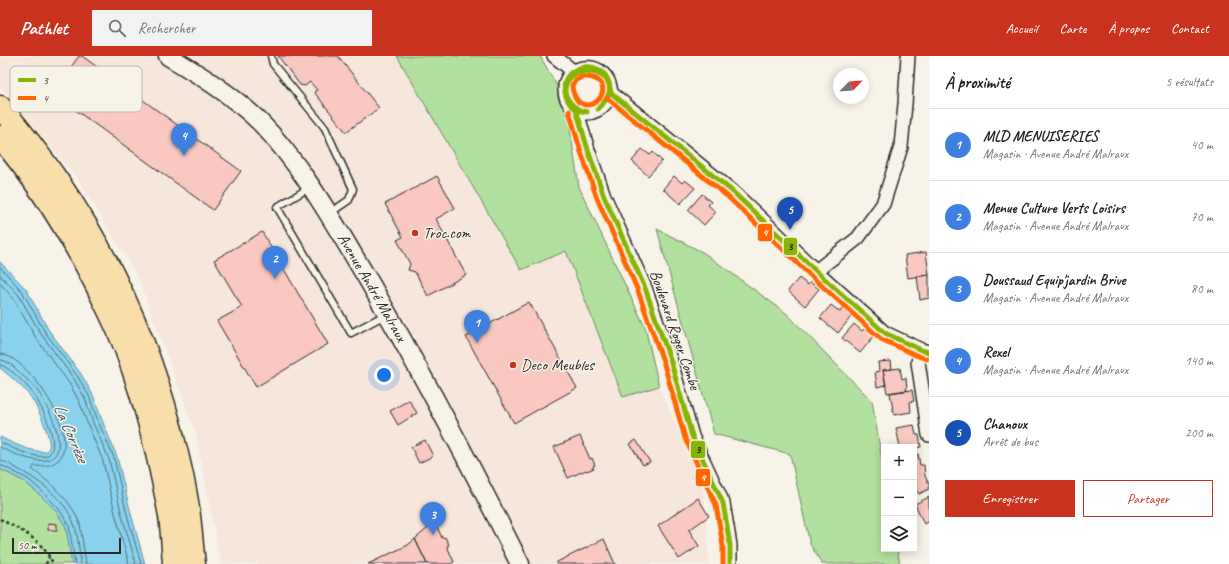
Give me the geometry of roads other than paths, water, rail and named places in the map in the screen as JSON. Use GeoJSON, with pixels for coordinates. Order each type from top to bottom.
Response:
{"type":"FeatureCollection","features":[{"type":"Feature","properties":{"kind":"highway"},"geometry":{"type":"LineString","coordinates":[[0,107],[44,161],[76,208],[109,265],[137,325],[160,391],[177,454],[189,515],[194,564]]}},
{"type":"Feature","properties":{"kind":"highway"},"geometry":{"type":"LineString","coordinates":[[0,137],[29,174],[46,199],[82,258],[113,317],[128,354],[156,448],[170,517],[174,564]]}},
{"type":"Feature","properties":{"kind":"street","name":"Avenue André Malraux"},"geometry":{"type":"LineString","coordinates":[[168,56],[207,79],[242,106],[276,140],[311,188],[387,314],[455,437],[520,564]]}},
{"type":"Feature","properties":{"kind":"street"},"geometry":{"type":"LineString","coordinates":[[554,56],[573,71],[581,67],[590,66],[599,69],[606,75],[610,83],[610,93],[602,108],[593,112],[585,112],[576,109]]}},
{"type":"Feature","properties":{"kind":"street"},"geometry":{"type":"LineString","coordinates":[[816,271],[858,238],[883,204],[901,147],[906,104],[908,56]]}},
{"type":"Feature","properties":{"kind":"street","name":"Boulevard Roger Combe"},"geometry":{"type":"LineString","coordinates":[[573,71],[564,87],[565,96],[569,104],[576,109],[604,196],[645,288],[668,354],[692,436],[723,504],[730,544],[730,564]]}},
{"type":"Feature","properties":{"kind":"street"},"geometry":{"type":"LineString","coordinates":[[610,93],[732,191],[816,271],[885,333],[925,351],[918,362],[929,435]]}},
{"type":"Feature","properties":{"kind":"lane"},"geometry":{"type":"LineString","coordinates":[[271,56],[273,64],[325,128],[353,189],[349,200],[328,214]]}},
{"type":"Feature","properties":{"kind":"lane"},"geometry":{"type":"LineString","coordinates":[[311,188],[277,207],[351,333],[387,314]]}},
{"type":"Feature","properties":{"kind":"water","name":"La Corrèze"},"geometry":{"type":"Polygon","coordinates":[[[0,262],[26,289],[48,329],[81,374],[93,395],[117,457],[145,564],[72,564],[66,527],[56,511],[25,482],[0,469],[0,437],[22,447],[45,452],[49,448],[49,443],[43,421],[30,396],[19,384],[0,368],[0,262]]]}},
{"type":"Feature","properties":{"kind":"place","name":"Rexel"},"geometry":{"type":"Point","coordinates":[184,156]}},
{"type":"Feature","properties":{"kind":"place","name":"Chanoux"},"geometry":{"type":"Point","coordinates":[790,230]}},
{"type":"Feature","properties":{"kind":"place","name":"Troc.com"},"geometry":{"type":"Point","coordinates":[415,233]}},
{"type":"Feature","properties":{"kind":"place","name":"Menue Culture Verts Loisirs"},"geometry":{"type":"Point","coordinates":[275,279]}},
{"type":"Feature","properties":{"kind":"place","name":"MLD MENUISERIES"},"geometry":{"type":"Point","coordinates":[477,343]}},
{"type":"Feature","properties":{"kind":"place","name":"Deco Meubles"},"geometry":{"type":"Point","coordinates":[513,365]}},
{"type":"Feature","properties":{"kind":"place","name":"Doussaud Equip'jardin Brive"},"geometry":{"type":"Point","coordinates":[433,535]}}]}
